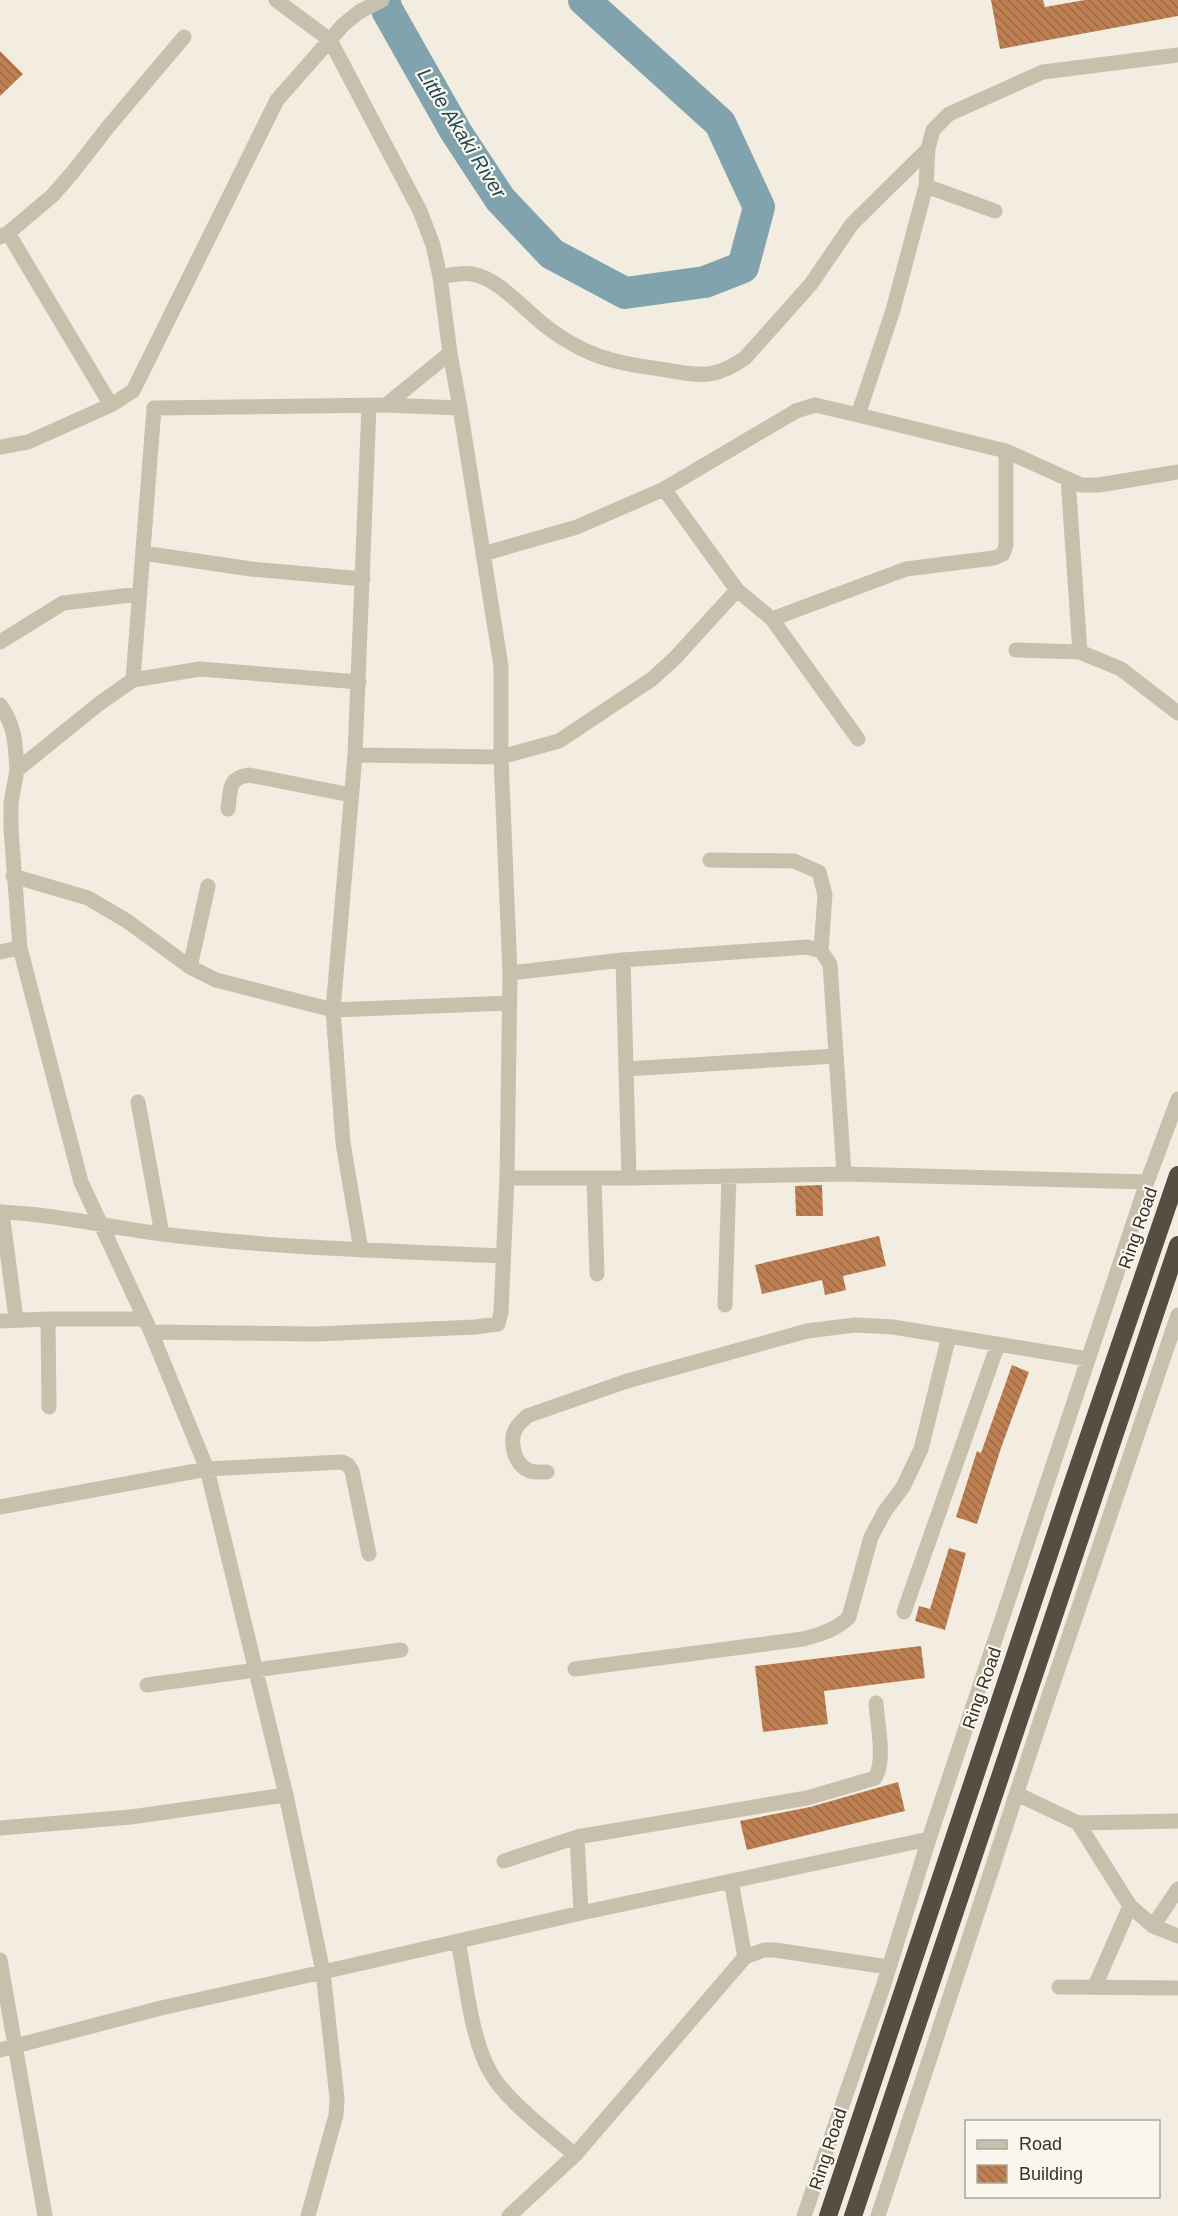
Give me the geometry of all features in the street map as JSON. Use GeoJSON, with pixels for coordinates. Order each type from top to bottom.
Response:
{"type":"FeatureCollection","features":[{"type":"Feature","properties":{"kind":"highway","name":"Ring Road"},"geometry":{"type":"LineString","coordinates":[[828,2216],[1066,1502],[1178,1175]]}},
{"type":"Feature","properties":{"kind":"highway"},"geometry":{"type":"LineString","coordinates":[[853,2216],[1178,1245]]}},
{"type":"Feature","properties":{"kind":"street"},"geometry":{"type":"LineString","coordinates":[[0,1321],[48,1318],[148,1326],[317,1334],[496,1326],[501,1312],[507,1178],[510,973],[501,757],[501,666],[440,277],[433,245],[420,211],[330,40],[276,0]]}},
{"type":"Feature","properties":{"kind":"street"},"geometry":{"type":"LineString","coordinates":[[0,447],[28,442],[111,405],[133,392],[277,100],[343,25],[359,12],[382,0]]}},
{"type":"Feature","properties":{"kind":"street"},"geometry":{"type":"LineString","coordinates":[[111,405],[4,235],[52,196],[74,172],[108,127],[184,37]]}},
{"type":"Feature","properties":{"kind":"street"},"geometry":{"type":"LineString","coordinates":[[858,415],[893,310],[926,186],[928,149],[933,130],[949,114],[1043,72],[1178,55]]}},
{"type":"Feature","properties":{"kind":"street"},"geometry":{"type":"LineString","coordinates":[[440,277],[473,274],[489,281],[546,327],[582,349],[626,365],[694,375],[717,373],[745,358],[811,284],[852,224],[928,149]]}},
{"type":"Feature","properties":{"kind":"street"},"geometry":{"type":"LineString","coordinates":[[926,186],[995,211]]}},
{"type":"Feature","properties":{"kind":"street"},"geometry":{"type":"LineString","coordinates":[[386,405],[450,352]]}},
{"type":"Feature","properties":{"kind":"street"},"geometry":{"type":"LineString","coordinates":[[133,392],[154,408],[386,405],[460,408]]}},
{"type":"Feature","properties":{"kind":"street"},"geometry":{"type":"LineString","coordinates":[[483,554],[577,527],[664,489],[796,411],[815,405],[1006,452],[1081,484],[1099,485],[1178,472]]}},
{"type":"Feature","properties":{"kind":"street"},"geometry":{"type":"LineString","coordinates":[[361,1250],[342,1143],[333,1010],[356,754],[369,406]]}},
{"type":"Feature","properties":{"kind":"street"},"geometry":{"type":"LineString","coordinates":[[133,680],[154,408]]}},
{"type":"Feature","properties":{"kind":"street"},"geometry":{"type":"LineString","coordinates":[[772,619],[906,569],[994,558],[1003,554],[1006,545],[1006,452]]}},
{"type":"Feature","properties":{"kind":"street"},"geometry":{"type":"LineString","coordinates":[[1068,479],[1080,652]]}},
{"type":"Feature","properties":{"kind":"street"},"geometry":{"type":"LineString","coordinates":[[664,489],[737,590],[772,619],[858,739]]}},
{"type":"Feature","properties":{"kind":"street"},"geometry":{"type":"LineString","coordinates":[[143,553],[251,570],[363,579]]}},
{"type":"Feature","properties":{"kind":"street"},"geometry":{"type":"LineString","coordinates":[[356,754],[501,757],[560,741],[652,679],[675,658],[737,590]]}},
{"type":"Feature","properties":{"kind":"street"},"geometry":{"type":"LineString","coordinates":[[0,642],[63,603],[140,594]]}},
{"type":"Feature","properties":{"kind":"street"},"geometry":{"type":"LineString","coordinates":[[1016,650],[1080,652],[1121,669],[1178,713]]}},
{"type":"Feature","properties":{"kind":"street"},"geometry":{"type":"LineString","coordinates":[[17,770],[100,703],[133,680],[200,669],[359,682]]}},
{"type":"Feature","properties":{"kind":"street"},"geometry":{"type":"LineString","coordinates":[[0,705],[8,716],[14,731],[17,770],[11,803],[13,876],[20,948],[81,1182],[148,1326],[207,1469],[286,1795],[323,1972],[337,2098],[336,2115],[308,2216]]}},
{"type":"Feature","properties":{"kind":"street"},"geometry":{"type":"LineString","coordinates":[[228,808],[232,782],[238,776],[249,775],[351,795]]}},
{"type":"Feature","properties":{"kind":"street"},"geometry":{"type":"LineString","coordinates":[[710,860],[794,861],[819,872],[825,895],[821,951],[830,964],[844,1174]]}},
{"type":"Feature","properties":{"kind":"street"},"geometry":{"type":"LineString","coordinates":[[13,876],[88,898],[127,921],[190,967],[216,980],[333,1010],[509,1004]]}},
{"type":"Feature","properties":{"kind":"street"},"geometry":{"type":"LineString","coordinates":[[190,967],[208,886]]}},
{"type":"Feature","properties":{"kind":"street"},"geometry":{"type":"LineString","coordinates":[[510,973],[623,960],[807,947],[821,951]]}},
{"type":"Feature","properties":{"kind":"street"},"geometry":{"type":"LineString","coordinates":[[0,952],[20,948]]}},
{"type":"Feature","properties":{"kind":"street"},"geometry":{"type":"LineString","coordinates":[[623,960],[629,1178]]}},
{"type":"Feature","properties":{"kind":"street"},"geometry":{"type":"LineString","coordinates":[[626,1069],[836,1056]]}},
{"type":"Feature","properties":{"kind":"street"},"geometry":{"type":"LineString","coordinates":[[804,2216],[1147,1182],[1178,1099]]}},
{"type":"Feature","properties":{"kind":"street"},"geometry":{"type":"LineString","coordinates":[[138,1101],[162,1234]]}},
{"type":"Feature","properties":{"kind":"street"},"geometry":{"type":"LineString","coordinates":[[507,1178],[844,1174],[1147,1182]]}},
{"type":"Feature","properties":{"kind":"street"},"geometry":{"type":"LineString","coordinates":[[725,1305],[729,1176]]}},
{"type":"Feature","properties":{"kind":"street"},"geometry":{"type":"LineString","coordinates":[[594,1178],[597,1274]]}},
{"type":"Feature","properties":{"kind":"street"},"geometry":{"type":"LineString","coordinates":[[16,1319],[1,1212],[101,1223],[162,1234],[324,1249],[503,1256]]}},
{"type":"Feature","properties":{"kind":"street"},"geometry":{"type":"LineString","coordinates":[[878,2216],[1178,1315]]}},
{"type":"Feature","properties":{"kind":"street"},"geometry":{"type":"LineString","coordinates":[[48,1318],[49,1407]]}},
{"type":"Feature","properties":{"kind":"street"},"geometry":{"type":"LineString","coordinates":[[547,1472],[529,1472],[520,1464],[515,1454],[513,1440],[516,1428],[527,1416],[627,1381],[807,1331],[855,1325],[893,1327],[1088,1359]]}},
{"type":"Feature","properties":{"kind":"street"},"geometry":{"type":"LineString","coordinates":[[575,1669],[803,1639],[830,1631],[849,1617],[871,1537],[885,1511],[903,1488],[921,1449],[949,1336]]}},
{"type":"Feature","properties":{"kind":"street"},"geometry":{"type":"LineString","coordinates":[[904,1612],[998,1344]]}},
{"type":"Feature","properties":{"kind":"street"},"geometry":{"type":"LineString","coordinates":[[0,1507],[207,1469],[334,1462],[348,1465],[352,1471],[369,1554]]}},
{"type":"Feature","properties":{"kind":"street"},"geometry":{"type":"LineString","coordinates":[[147,1685],[401,1650]]}},
{"type":"Feature","properties":{"kind":"street"},"geometry":{"type":"LineString","coordinates":[[504,1862],[577,1837],[807,1798],[875,1778],[880,1769],[881,1756],[876,1703]]}},
{"type":"Feature","properties":{"kind":"street"},"geometry":{"type":"LineString","coordinates":[[1017,1794],[1078,1823],[1178,1821]]}},
{"type":"Feature","properties":{"kind":"street"},"geometry":{"type":"LineString","coordinates":[[0,1828],[131,1817],[286,1795]]}},
{"type":"Feature","properties":{"kind":"street"},"geometry":{"type":"LineString","coordinates":[[1078,1823],[1130,1906],[1153,1926],[1178,1936]]}},
{"type":"Feature","properties":{"kind":"street"},"geometry":{"type":"LineString","coordinates":[[577,1837],[581,1913]]}},
{"type":"Feature","properties":{"kind":"street"},"geometry":{"type":"LineString","coordinates":[[7,2047],[161,2008],[581,1913],[929,1839]]}},
{"type":"Feature","properties":{"kind":"street"},"geometry":{"type":"LineString","coordinates":[[731,1881],[745,1957]]}},
{"type":"Feature","properties":{"kind":"street"},"geometry":{"type":"LineString","coordinates":[[1153,1926],[1178,1889]]}},
{"type":"Feature","properties":{"kind":"street"},"geometry":{"type":"LineString","coordinates":[[1095,1986],[1130,1906]]}},
{"type":"Feature","properties":{"kind":"street"},"geometry":{"type":"LineString","coordinates":[[459,1941],[478,2041],[491,2074],[502,2090],[574,2155]]}},
{"type":"Feature","properties":{"kind":"street"},"geometry":{"type":"LineString","coordinates":[[509,2216],[574,2155],[745,1957],[764,1950],[775,1950],[888,1966]]}},
{"type":"Feature","properties":{"kind":"street"},"geometry":{"type":"LineString","coordinates":[[0,1960],[7,2047],[45,2216]]}},
{"type":"Feature","properties":{"kind":"street"},"geometry":{"type":"LineString","coordinates":[[1059,1987],[1178,1988]]}},
{"type":"Feature","properties":{"kind":"building"},"geometry":{"type":"Polygon","coordinates":[[[991,0],[1043,0],[1045,7],[1085,0],[1178,0],[1178,16],[1000,49],[991,0]]]}},
{"type":"Feature","properties":{"kind":"building"},"geometry":{"type":"Polygon","coordinates":[[[0,51],[23,74],[0,96],[0,51]]]}},
{"type":"Feature","properties":{"kind":"building"},"geometry":{"type":"Polygon","coordinates":[[[822,1185],[823,1216],[796,1216],[795,1186],[822,1185]]]}},
{"type":"Feature","properties":{"kind":"building"},"geometry":{"type":"Polygon","coordinates":[[[879,1236],[886,1266],[843,1276],[846,1290],[825,1295],[822,1280],[762,1294],[755,1265],[879,1236]]]}},
{"type":"Feature","properties":{"kind":"building"},"geometry":{"type":"Polygon","coordinates":[[[1012,1365],[1029,1372],[1001,1448],[977,1524],[956,1517],[977,1451],[981,1453],[1012,1365]]]}},
{"type":"Feature","properties":{"kind":"building"},"geometry":{"type":"Polygon","coordinates":[[[949,1548],[966,1553],[945,1630],[915,1621],[919,1606],[930,1609],[949,1548]]]}},
{"type":"Feature","properties":{"kind":"building"},"geometry":{"type":"Polygon","coordinates":[[[921,1646],[925,1678],[824,1691],[828,1724],[763,1732],[755,1666],[921,1646]]]}},
{"type":"Feature","properties":{"kind":"building"},"geometry":{"type":"Polygon","coordinates":[[[898,1782],[905,1811],[747,1850],[740,1821],[810,1807],[898,1782]]]}},
{"type":"Feature","properties":{"kind":"waterway","name":"Little Akaki River"},"geometry":{"type":"LineString","coordinates":[[384,0],[387,10],[456,132],[500,199],[552,254],[625,293],[705,282],[743,267],[759,207],[720,123],[584,0]]}}]}
